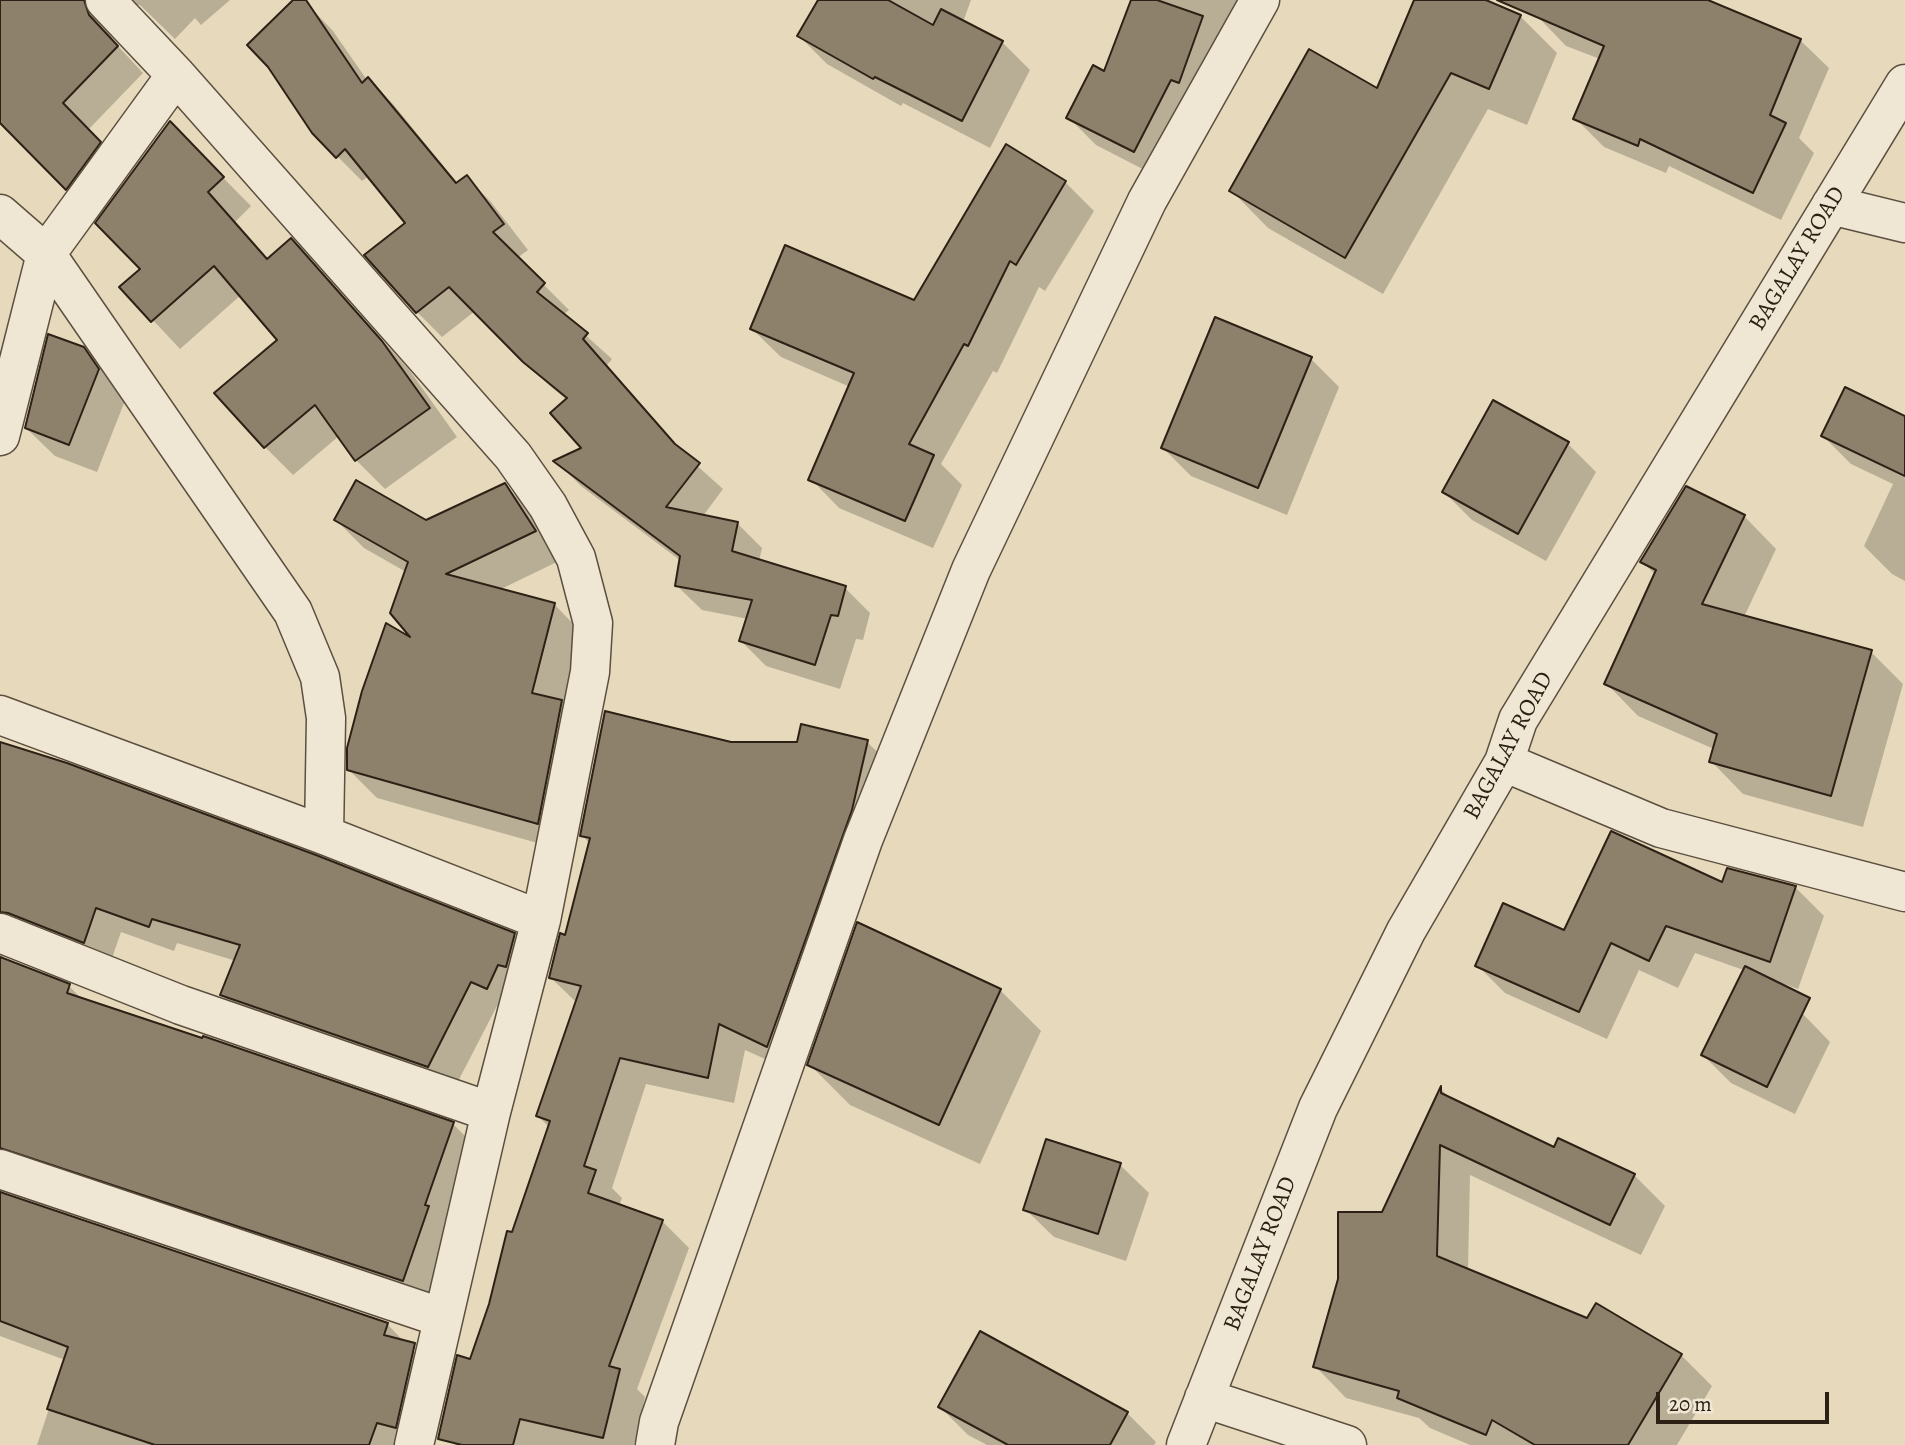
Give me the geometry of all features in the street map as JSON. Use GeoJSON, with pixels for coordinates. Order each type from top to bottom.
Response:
{"type":"FeatureCollection","features":[{"type":"Feature","properties":{"kind":"street"},"geometry":{"type":"LineString","coordinates":[[105,0],[176,75],[513,456],[548,506],[576,558],[593,622],[590,672],[541,920],[491,1112],[414,1445]]}},
{"type":"Feature","properties":{"kind":"street"},"geometry":{"type":"LineString","coordinates":[[655,1445],[659,1422],[863,840],[971,570],[1147,201],[1260,0]]}},
{"type":"Feature","properties":{"kind":"street"},"geometry":{"type":"LineString","coordinates":[[0,436],[47,254],[176,75]]}},
{"type":"Feature","properties":{"kind":"street","name":"BAGALAY ROAD"},"geometry":{"type":"LineString","coordinates":[[1186,1445],[1318,1108],[1406,931],[1504,762],[1518,720],[1905,84]]}},
{"type":"Feature","properties":{"kind":"street"},"geometry":{"type":"LineString","coordinates":[[1830,205],[1905,223]]}},
{"type":"Feature","properties":{"kind":"street"},"geometry":{"type":"LineString","coordinates":[[0,214],[47,254],[293,612],[320,677],[326,718],[324,835]]}},
{"type":"Feature","properties":{"kind":"street"},"geometry":{"type":"LineString","coordinates":[[0,715],[324,835],[541,920]]}},
{"type":"Feature","properties":{"kind":"street"},"geometry":{"type":"LineString","coordinates":[[1504,762],[1661,828],[1905,892]]}},
{"type":"Feature","properties":{"kind":"street"},"geometry":{"type":"LineString","coordinates":[[0,933],[181,1005],[491,1112]]}},
{"type":"Feature","properties":{"kind":"street"},"geometry":{"type":"LineString","coordinates":[[0,1169],[443,1318]]}},
{"type":"Feature","properties":{"kind":"street"},"geometry":{"type":"LineString","coordinates":[[1204,1398],[1347,1445]]}},
{"type":"Feature","properties":{"kind":"building"},"geometry":{"type":"Polygon","coordinates":[[[0,0],[84,0],[89,15],[118,46],[63,103],[101,142],[66,190],[0,123],[0,0]]]}},
{"type":"Feature","properties":{"kind":"building"},"geometry":{"type":"Polygon","coordinates":[[[293,0],[306,0],[362,83],[368,77],[456,183],[467,175],[504,224],[493,232],[545,283],[537,292],[588,333],[583,339],[675,444],[700,463],[666,507],[738,522],[732,551],[846,586],[838,616],[831,615],[815,665],[739,641],[752,600],[675,586],[680,556],[553,461],[581,448],[550,413],[567,398],[523,362],[449,287],[416,313],[364,255],[405,223],[345,149],[336,158],[312,133],[268,67],[247,45],[293,0]]]}},
{"type":"Feature","properties":{"kind":"building"},"geometry":{"type":"Polygon","coordinates":[[[818,0],[888,0],[933,25],[941,9],[1003,41],[962,121],[875,77],[873,79],[797,36],[818,0]]]}},
{"type":"Feature","properties":{"kind":"building"},"geometry":{"type":"Polygon","coordinates":[[[1131,0],[1157,0],[1203,16],[1179,83],[1171,80],[1134,152],[1066,118],[1093,65],[1104,71],[1131,0]]]}},
{"type":"Feature","properties":{"kind":"building"},"geometry":{"type":"Polygon","coordinates":[[[1414,0],[1486,0],[1521,15],[1489,89],[1451,73],[1345,258],[1229,191],[1309,49],[1377,88],[1414,0]]]}},
{"type":"Feature","properties":{"kind":"building"},"geometry":{"type":"Polygon","coordinates":[[[1497,0],[1708,0],[1801,39],[1770,115],[1786,123],[1753,193],[1640,139],[1638,146],[1573,119],[1604,46],[1497,0]]]}},
{"type":"Feature","properties":{"kind":"building"},"geometry":{"type":"Polygon","coordinates":[[[170,121],[224,177],[208,192],[267,259],[291,238],[382,341],[430,408],[355,461],[315,405],[264,448],[214,393],[277,340],[214,266],[151,322],[119,287],[140,269],[95,223],[170,121]]]}},
{"type":"Feature","properties":{"kind":"building"},"geometry":{"type":"Polygon","coordinates":[[[1006,144],[1066,181],[1016,265],[1010,261],[968,346],[964,344],[909,444],[934,455],[905,521],[808,480],[854,373],[750,329],[785,245],[914,300],[1006,144]]]}},
{"type":"Feature","properties":{"kind":"building"},"geometry":{"type":"Polygon","coordinates":[[[1215,317],[1312,357],[1258,488],[1161,448],[1215,317]]]}},
{"type":"Feature","properties":{"kind":"building"},"geometry":{"type":"Polygon","coordinates":[[[48,334],[84,347],[99,369],[69,445],[25,428],[48,334]]]}},
{"type":"Feature","properties":{"kind":"building"},"geometry":{"type":"Polygon","coordinates":[[[1845,387],[1905,416],[1905,476],[1821,436],[1845,387]]]}},
{"type":"Feature","properties":{"kind":"building"},"geometry":{"type":"Polygon","coordinates":[[[1493,400],[1569,442],[1518,534],[1442,492],[1493,400]]]}},
{"type":"Feature","properties":{"kind":"building"},"geometry":{"type":"Polygon","coordinates":[[[356,480],[426,520],[505,483],[536,531],[446,574],[555,603],[532,693],[562,700],[538,824],[347,770],[347,748],[362,691],[386,623],[410,637],[390,613],[408,562],[334,520],[356,480]]]}},
{"type":"Feature","properties":{"kind":"building"},"geometry":{"type":"Polygon","coordinates":[[[1686,486],[1745,515],[1702,604],[1872,650],[1831,796],[1709,762],[1717,734],[1604,684],[1656,570],[1640,562],[1686,486]]]}},
{"type":"Feature","properties":{"kind":"building"},"geometry":{"type":"Polygon","coordinates":[[[605,711],[731,742],[797,742],[801,724],[868,740],[852,810],[767,1047],[719,1024],[708,1078],[620,1058],[584,1166],[596,1170],[588,1193],[663,1220],[609,1366],[620,1369],[603,1438],[520,1419],[513,1445],[462,1445],[438,1439],[457,1355],[470,1359],[489,1304],[507,1231],[512,1232],[550,1121],[536,1116],[581,986],[549,978],[560,933],[565,935],[590,838],[580,836],[605,711]]]}},
{"type":"Feature","properties":{"kind":"building"},"geometry":{"type":"Polygon","coordinates":[[[0,742],[67,763],[316,855],[515,933],[506,967],[498,965],[487,989],[471,982],[428,1067],[220,995],[240,945],[152,919],[149,927],[96,908],[84,943],[0,912],[0,742]]]}},
{"type":"Feature","properties":{"kind":"building"},"geometry":{"type":"Polygon","coordinates":[[[1611,831],[1722,882],[1727,868],[1796,886],[1770,962],[1666,926],[1649,961],[1611,943],[1579,1012],[1475,966],[1503,903],[1564,930],[1611,831]]]}},
{"type":"Feature","properties":{"kind":"building"},"geometry":{"type":"Polygon","coordinates":[[[857,922],[1001,989],[939,1125],[807,1065],[857,922]]]}},
{"type":"Feature","properties":{"kind":"building"},"geometry":{"type":"Polygon","coordinates":[[[0,957],[70,984],[67,993],[202,1038],[203,1036],[454,1122],[425,1205],[429,1206],[403,1281],[0,1148],[0,957]]]}},
{"type":"Feature","properties":{"kind":"building"},"geometry":{"type":"Polygon","coordinates":[[[1745,966],[1810,998],[1767,1087],[1701,1055],[1745,966]]]}},
{"type":"Feature","properties":{"kind":"building"},"geometry":{"type":"Polygon","coordinates":[[[1441,1086],[1441,1093],[1554,1147],[1558,1138],[1635,1174],[1610,1225],[1440,1145],[1437,1256],[1587,1318],[1596,1303],[1682,1354],[1628,1445],[1535,1445],[1492,1420],[1486,1435],[1397,1398],[1399,1391],[1313,1367],[1338,1279],[1338,1212],[1382,1212],[1441,1086]]]}},
{"type":"Feature","properties":{"kind":"building"},"geometry":{"type":"Polygon","coordinates":[[[1046,1139],[1121,1163],[1098,1234],[1023,1210],[1046,1139]]]}},
{"type":"Feature","properties":{"kind":"building"},"geometry":{"type":"Polygon","coordinates":[[[0,1192],[388,1323],[384,1335],[415,1343],[396,1428],[377,1423],[369,1445],[155,1445],[47,1409],[68,1347],[0,1321],[0,1192]]]}},
{"type":"Feature","properties":{"kind":"building"},"geometry":{"type":"Polygon","coordinates":[[[980,1331],[1128,1412],[1110,1445],[1008,1445],[938,1407],[980,1331]]]}}]}
